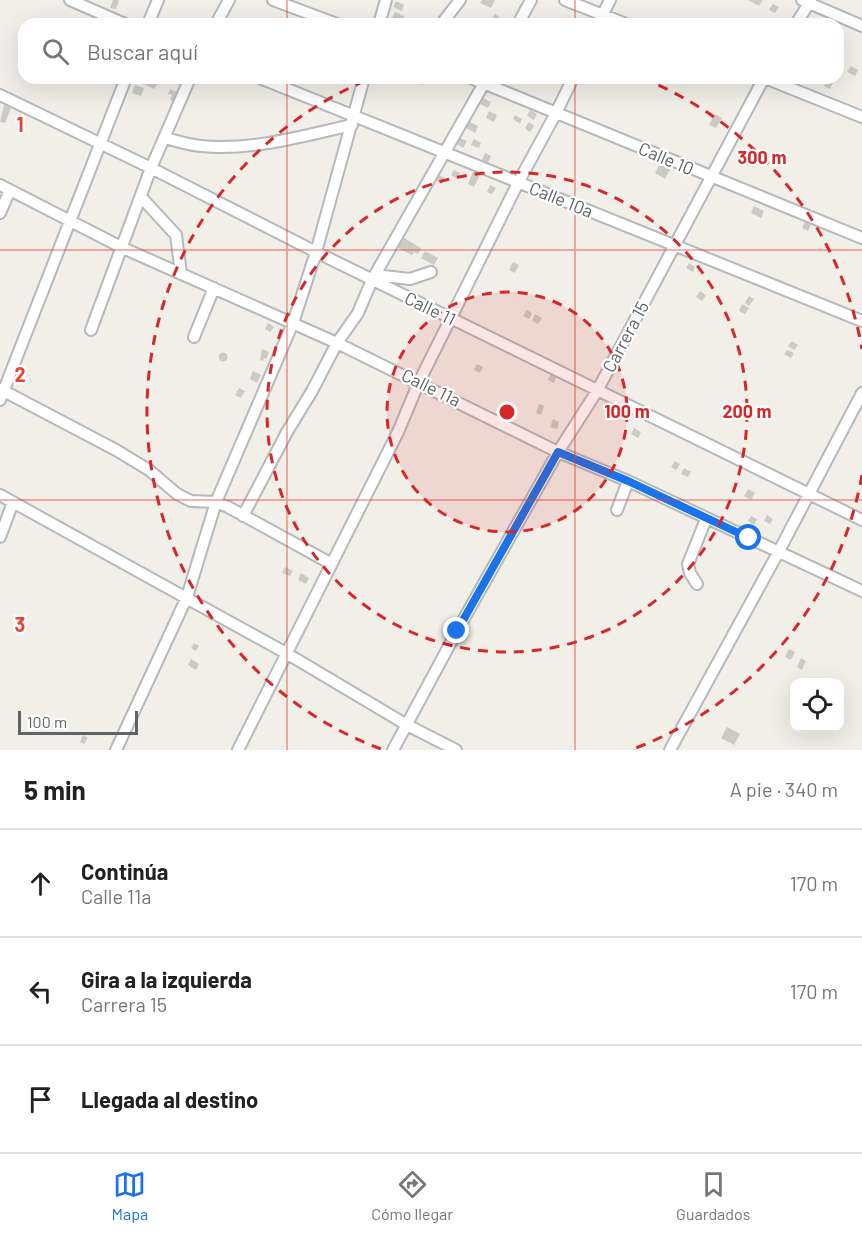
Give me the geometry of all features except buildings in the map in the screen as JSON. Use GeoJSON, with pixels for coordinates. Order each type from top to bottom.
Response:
{"type":"FeatureCollection","features":[{"type":"Feature","properties":{"kind":"street"},"geometry":{"type":"LineString","coordinates":[[70,0],[111,18]]}},
{"type":"Feature","properties":{"kind":"street"},"geometry":{"type":"LineString","coordinates":[[150,18],[158,0]]}},
{"type":"Feature","properties":{"kind":"street"},"geometry":{"type":"LineString","coordinates":[[219,18],[229,0]]}},
{"type":"Feature","properties":{"kind":"street"},"geometry":{"type":"LineString","coordinates":[[273,0],[321,18]]}},
{"type":"Feature","properties":{"kind":"street"},"geometry":{"type":"LineString","coordinates":[[381,18],[386,0]]}},
{"type":"Feature","properties":{"kind":"street"},"geometry":{"type":"LineString","coordinates":[[446,18],[460,0]]}},
{"type":"Feature","properties":{"kind":"street"},"geometry":{"type":"LineString","coordinates":[[521,18],[531,0]]}},
{"type":"Feature","properties":{"kind":"street"},"geometry":{"type":"LineString","coordinates":[[565,0],[597,18]]}},
{"type":"Feature","properties":{"kind":"street"},"geometry":{"type":"LineString","coordinates":[[602,18],[610,0]]}},
{"type":"Feature","properties":{"kind":"street"},"geometry":{"type":"LineString","coordinates":[[799,18],[807,1],[862,26]]}},
{"type":"Feature","properties":{"kind":"street"},"geometry":{"type":"LineString","coordinates":[[124,84],[1,394],[116,450],[149,470],[177,494],[198,502],[216,502],[330,563]]}},
{"type":"Feature","properties":{"kind":"street"},"geometry":{"type":"LineString","coordinates":[[92,330],[151,168],[188,84]]}},
{"type":"Feature","properties":{"kind":"street","name":"Calle 10a"},"geometry":{"type":"LineString","coordinates":[[273,84],[353,120],[443,153],[862,321]]}},
{"type":"Feature","properties":{"kind":"street"},"geometry":{"type":"LineString","coordinates":[[116,750],[188,597],[216,502],[292,323],[316,252],[362,84]]}},
{"type":"Feature","properties":{"kind":"street"},"geometry":{"type":"LineString","coordinates":[[243,516],[287,432],[337,343],[358,313],[374,277],[483,84]]}},
{"type":"Feature","properties":{"kind":"street","name":"Calle 10"},"geometry":{"type":"LineString","coordinates":[[492,84],[556,113],[862,238]]}},
{"type":"Feature","properties":{"kind":"street"},"geometry":{"type":"LineString","coordinates":[[238,750],[330,563],[398,432],[419,382],[518,183],[570,84]]}},
{"type":"Feature","properties":{"kind":"street","name":"Carrera 15"},"geometry":{"type":"LineString","coordinates":[[393,750],[558,452],[597,391],[761,84]]}},
{"type":"Feature","properties":{"kind":"street"},"geometry":{"type":"LineString","coordinates":[[779,84],[862,117]]}},
{"type":"Feature","properties":{"kind":"street","name":"Calle 11"},"geometry":{"type":"LineString","coordinates":[[0,95],[151,168],[316,252],[374,277],[451,319],[862,520]]}},
{"type":"Feature","properties":{"kind":"street"},"geometry":{"type":"LineString","coordinates":[[165,138],[200,146],[229,147],[266,144],[353,120]]}},
{"type":"Feature","properties":{"kind":"street"},"geometry":{"type":"LineString","coordinates":[[0,213],[5,188]]}},
{"type":"Feature","properties":{"kind":"street","name":"Calle 11a"},"geometry":{"type":"LineString","coordinates":[[5,188],[123,248],[337,343],[558,452],[628,481],[862,591]]}},
{"type":"Feature","properties":{"kind":"street"},"geometry":{"type":"LineString","coordinates":[[141,197],[176,235],[181,274]]}},
{"type":"Feature","properties":{"kind":"street"},"geometry":{"type":"LineString","coordinates":[[374,277],[410,279],[430,272]]}},
{"type":"Feature","properties":{"kind":"street"},"geometry":{"type":"LineString","coordinates":[[194,337],[214,288]]}},
{"type":"Feature","properties":{"kind":"street"},"geometry":{"type":"LineString","coordinates":[[671,750],[862,393]]}},
{"type":"Feature","properties":{"kind":"street"},"geometry":{"type":"LineString","coordinates":[[617,510],[628,481]]}},
{"type":"Feature","properties":{"kind":"street"},"geometry":{"type":"LineString","coordinates":[[0,495],[188,597],[407,725],[456,750]]}},
{"type":"Feature","properties":{"kind":"street"},"geometry":{"type":"LineString","coordinates":[[0,537],[13,502]]}},
{"type":"Feature","properties":{"kind":"street"},"geometry":{"type":"LineString","coordinates":[[697,584],[690,573],[688,564],[706,519]]}},
{"type":"Feature","properties":{"kind":"route"},"geometry":{"type":"LineString","coordinates":[[457,631],[558,452],[628,481],[715,524],[749,538]]}}]}
